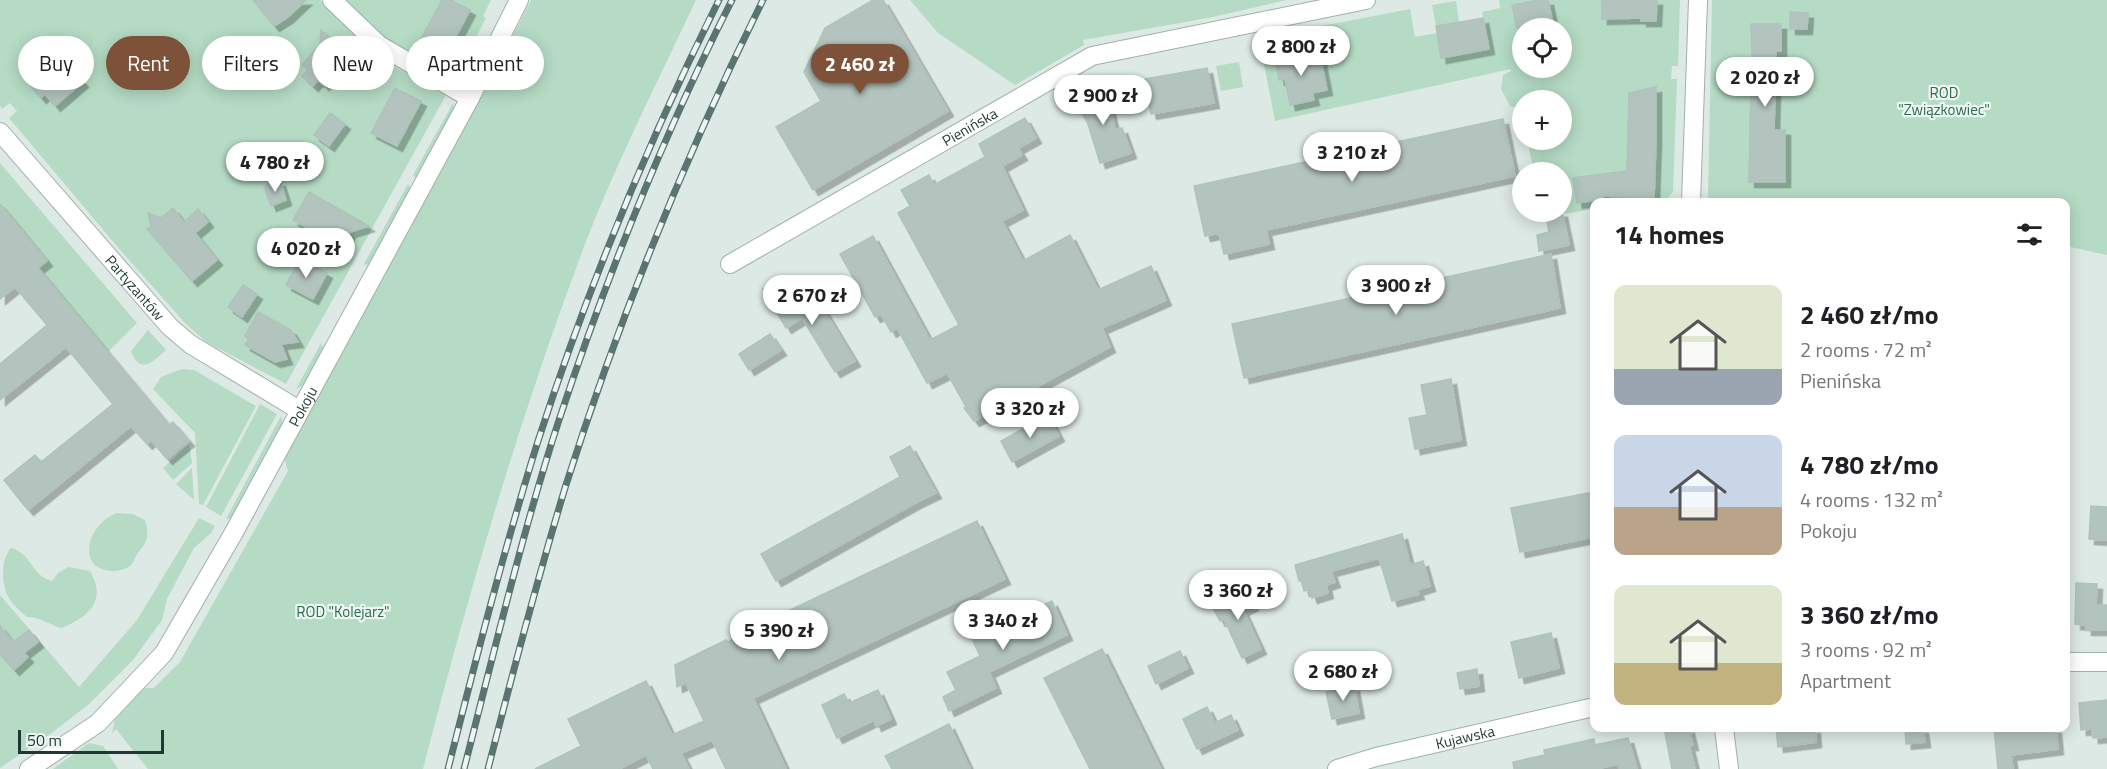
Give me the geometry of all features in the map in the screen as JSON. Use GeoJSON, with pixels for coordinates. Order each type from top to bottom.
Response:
{"type":"FeatureCollection","features":[{"type":"Feature","properties":{"kind":"street"},"geometry":{"type":"LineString","coordinates":[[332,0],[379,45],[470,98]]}},
{"type":"Feature","properties":{"kind":"street","name":"Pokoju"},"geometry":{"type":"LineString","coordinates":[[30,769],[98,723],[164,653],[233,534],[470,98],[519,0]]}},
{"type":"Feature","properties":{"kind":"street","name":"Pienińska"},"geometry":{"type":"LineString","coordinates":[[730,264],[1092,56],[1366,0]]}},
{"type":"Feature","properties":{"kind":"street"},"geometry":{"type":"LineString","coordinates":[[1691,198],[1698,0]]}},
{"type":"Feature","properties":{"kind":"street","name":"Partyzantów"},"geometry":{"type":"LineString","coordinates":[[0,132],[170,327],[190,344],[299,410]]}},
{"type":"Feature","properties":{"kind":"street"},"geometry":{"type":"LineString","coordinates":[[2070,662],[2107,662]]}},
{"type":"Feature","properties":{"kind":"street","name":"Kujawska"},"geometry":{"type":"LineString","coordinates":[[1337,769],[1376,757],[1590,708]]}},
{"type":"Feature","properties":{"kind":"street"},"geometry":{"type":"LineString","coordinates":[[1725,732],[1730,769]]}},
{"type":"Feature","properties":{"kind":"green space"},"geometry":{"type":"Polygon","coordinates":[[[0,0],[320,0],[359,36],[312,36],[312,90],[394,90],[394,66],[406,73],[406,90],[437,90],[446,95],[286,384],[206,342],[185,323],[9,118],[17,111],[10,103],[2,109],[0,106],[0,0]]]}},
{"type":"Feature","properties":{"kind":"green space"},"geometry":{"type":"Polygon","coordinates":[[[343,0],[491,0],[483,16],[486,18],[477,36],[406,36],[406,53],[394,46],[394,36],[379,36],[343,0]]]}},
{"type":"Feature","properties":{"kind":"green space","name":"ROD \"Kolejarz\""},"geometry":{"type":"Polygon","coordinates":[[[531,0],[696,0],[610,182],[561,309],[497,504],[423,769],[148,769],[116,729],[112,733],[115,720],[144,688],[154,688],[180,662],[288,471],[284,458],[485,90],[544,90],[544,36],[513,36],[531,0]]]}},
{"type":"Feature","properties":{"kind":"green space"},"geometry":{"type":"Polygon","coordinates":[[[910,0],[1287,0],[1208,18],[1083,40],[1084,45],[1015,85],[938,33],[910,0]]]}},
{"type":"Feature","properties":{"kind":"green space"},"geometry":{"type":"Polygon","coordinates":[[[1499,0],[1680,0],[1678,66],[1672,66],[1671,79],[1677,79],[1673,192],[1667,198],[1590,198],[1590,210],[1572,213],[1572,162],[1532,162],[1529,150],[1572,150],[1572,90],[1512,90],[1512,107],[1510,106],[1501,89],[1503,75],[1511,69],[1275,121],[1259,38],[1410,9],[1415,37],[1437,33],[1441,58],[1489,49],[1482,12],[1500,8],[1499,0]]]}},
{"type":"Feature","properties":{"kind":"green space","name":"ROD \"Związkowiec\""},"geometry":{"type":"Polygon","coordinates":[[[1712,0],[2107,0],[2107,255],[2070,247],[2070,198],[1709,198],[1712,0]]]}},
{"type":"Feature","properties":{"kind":"green space"},"geometry":{"type":"Polygon","coordinates":[[[1456,1],[1459,22],[1436,26],[1432,5],[1456,1]]]}},
{"type":"Feature","properties":{"kind":"green space"},"geometry":{"type":"Polygon","coordinates":[[[1239,62],[1243,87],[1221,91],[1216,66],[1239,62]]]}},
{"type":"Feature","properties":{"kind":"green space"},"geometry":{"type":"Polygon","coordinates":[[[453,103],[454,110],[419,176],[415,177],[413,175],[453,103]]]}},
{"type":"Feature","properties":{"kind":"green space"},"geometry":{"type":"Polygon","coordinates":[[[0,163],[137,323],[108,352],[36,270],[47,260],[5,210],[0,213],[0,163]]]}},
{"type":"Feature","properties":{"kind":"green space"},"geometry":{"type":"Polygon","coordinates":[[[408,184],[411,189],[371,263],[364,264],[408,184]]]}},
{"type":"Feature","properties":{"kind":"green space"},"geometry":{"type":"Polygon","coordinates":[[[148,330],[166,350],[152,362],[143,365],[135,359],[131,351],[148,330]]]}},
{"type":"Feature","properties":{"kind":"green space"},"geometry":{"type":"Polygon","coordinates":[[[321,343],[324,349],[306,383],[296,389],[321,343]]]}},
{"type":"Feature","properties":{"kind":"green space"},"geometry":{"type":"Polygon","coordinates":[[[182,369],[194,370],[256,406],[203,505],[199,504],[195,433],[153,389],[161,377],[182,369]]]}},
{"type":"Feature","properties":{"kind":"green space"},"geometry":{"type":"Polygon","coordinates":[[[260,404],[277,414],[221,516],[206,507],[260,404]]]}},
{"type":"Feature","properties":{"kind":"green space"},"geometry":{"type":"Polygon","coordinates":[[[281,416],[283,424],[232,519],[226,519],[281,416]]]}},
{"type":"Feature","properties":{"kind":"green space"},"geometry":{"type":"Polygon","coordinates":[[[189,444],[192,463],[173,480],[163,468],[189,444]]]}},
{"type":"Feature","properties":{"kind":"green space"},"geometry":{"type":"Polygon","coordinates":[[[192,469],[194,500],[176,484],[192,469]]]}},
{"type":"Feature","properties":{"kind":"green space"},"geometry":{"type":"Polygon","coordinates":[[[117,513],[133,514],[145,520],[147,535],[145,542],[130,566],[113,571],[101,569],[92,562],[90,557],[92,536],[105,519],[117,513]]]}},
{"type":"Feature","properties":{"kind":"green space"},"geometry":{"type":"Polygon","coordinates":[[[199,518],[215,526],[211,533],[194,548],[167,599],[162,620],[133,660],[89,704],[0,768],[0,595],[79,687],[137,620],[199,518]]]}},
{"type":"Feature","properties":{"kind":"green space"},"geometry":{"type":"Polygon","coordinates":[[[11,548],[24,555],[39,574],[52,581],[58,573],[68,567],[90,571],[97,591],[92,607],[79,619],[61,628],[40,619],[27,617],[13,604],[4,583],[3,567],[11,548]]]}},
{"type":"Feature","properties":{"kind":"green space"},"geometry":{"type":"Polygon","coordinates":[[[89,743],[103,746],[118,769],[53,769],[89,743]]]}},
{"type":"Feature","properties":{"kind":"building"},"geometry":{"type":"Polygon","coordinates":[[[253,0],[306,0],[287,18],[274,26],[253,0]]]}},
{"type":"Feature","properties":{"kind":"building"},"geometry":{"type":"Polygon","coordinates":[[[442,0],[451,0],[470,10],[456,36],[423,36],[442,0]]]}},
{"type":"Feature","properties":{"kind":"building"},"geometry":{"type":"Polygon","coordinates":[[[873,0],[883,0],[948,111],[813,190],[776,127],[821,101],[804,72],[825,28],[873,0]]]}},
{"type":"Feature","properties":{"kind":"building"},"geometry":{"type":"Polygon","coordinates":[[[1548,0],[1552,18],[1515,18],[1512,5],[1548,0]]]}},
{"type":"Feature","properties":{"kind":"building"},"geometry":{"type":"Polygon","coordinates":[[[1602,0],[1657,0],[1656,21],[1641,21],[1641,18],[1602,19],[1602,0]]]}},
{"type":"Feature","properties":{"kind":"building"},"geometry":{"type":"Polygon","coordinates":[[[1790,12],[1808,13],[1807,29],[1790,29],[1790,12]]]}},
{"type":"Feature","properties":{"kind":"building"},"geometry":{"type":"Polygon","coordinates":[[[1483,18],[1489,49],[1441,58],[1436,26],[1483,18]]]}},
{"type":"Feature","properties":{"kind":"building"},"geometry":{"type":"Polygon","coordinates":[[[1751,24],[1781,24],[1781,51],[1776,51],[1774,130],[1785,130],[1785,182],[1749,182],[1751,82],[1753,82],[1751,24]]]}},
{"type":"Feature","properties":{"kind":"building"},"geometry":{"type":"Polygon","coordinates":[[[321,30],[328,36],[321,36],[321,30]]]}},
{"type":"Feature","properties":{"kind":"building"},"geometry":{"type":"Polygon","coordinates":[[[312,53],[312,85],[302,76],[308,70],[302,65],[312,53]]]}},
{"type":"Feature","properties":{"kind":"building"},"geometry":{"type":"Polygon","coordinates":[[[1293,53],[1295,60],[1320,55],[1327,90],[1312,93],[1314,100],[1290,105],[1285,79],[1279,80],[1275,57],[1293,53]]]}},
{"type":"Feature","properties":{"kind":"building"},"geometry":{"type":"Polygon","coordinates":[[[1207,68],[1214,103],[1151,114],[1144,79],[1207,68]]]}},
{"type":"Feature","properties":{"kind":"building"},"geometry":{"type":"Polygon","coordinates":[[[1101,87],[1110,104],[1115,130],[1122,128],[1131,153],[1100,163],[1088,124],[1075,101],[1101,87]]]}},
{"type":"Feature","properties":{"kind":"building"},"geometry":{"type":"Polygon","coordinates":[[[1656,87],[1654,198],[1603,196],[1603,198],[1590,198],[1590,201],[1577,203],[1573,178],[1627,171],[1629,93],[1656,87]]]}},
{"type":"Feature","properties":{"kind":"building"},"geometry":{"type":"Polygon","coordinates":[[[395,88],[421,101],[397,146],[371,133],[395,88]]]}},
{"type":"Feature","properties":{"kind":"building"},"geometry":{"type":"Polygon","coordinates":[[[34,90],[74,90],[55,106],[45,94],[41,98],[34,90]]]}},
{"type":"Feature","properties":{"kind":"building"},"geometry":{"type":"Polygon","coordinates":[[[330,113],[345,124],[329,146],[314,135],[330,113]]]}},
{"type":"Feature","properties":{"kind":"building"},"geometry":{"type":"Polygon","coordinates":[[[1025,118],[1036,138],[1018,148],[1022,155],[1002,166],[1023,210],[1002,221],[1023,261],[1070,235],[1098,290],[1151,266],[1166,300],[1102,328],[1110,347],[974,421],[964,408],[966,407],[947,373],[927,383],[897,328],[891,332],[881,314],[875,317],[840,254],[873,236],[930,340],[959,325],[898,213],[910,206],[901,190],[929,175],[934,185],[985,157],[979,144],[1025,118]]]}},
{"type":"Feature","properties":{"kind":"building"},"geometry":{"type":"Polygon","coordinates":[[[1503,119],[1512,162],[1512,177],[1266,230],[1269,244],[1224,254],[1219,233],[1205,236],[1194,186],[1503,119]]]}},
{"type":"Feature","properties":{"kind":"building"},"geometry":{"type":"Polygon","coordinates":[[[280,181],[286,200],[271,206],[264,187],[280,181]]]}},
{"type":"Feature","properties":{"kind":"building"},"geometry":{"type":"Polygon","coordinates":[[[309,192],[369,226],[350,232],[341,247],[293,220],[309,192]]]}},
{"type":"Feature","properties":{"kind":"building"},"geometry":{"type":"Polygon","coordinates":[[[0,204],[47,261],[38,268],[169,425],[173,422],[189,441],[167,459],[151,440],[147,444],[131,426],[28,510],[4,480],[35,455],[41,462],[113,404],[66,347],[0,400],[0,364],[47,325],[15,287],[0,299],[0,204]]]}},
{"type":"Feature","properties":{"kind":"building"},"geometry":{"type":"Polygon","coordinates":[[[173,208],[184,222],[198,209],[208,222],[195,233],[217,260],[192,281],[147,229],[151,226],[148,213],[161,218],[173,208]]]}},
{"type":"Feature","properties":{"kind":"building"},"geometry":{"type":"Polygon","coordinates":[[[1547,222],[1564,222],[1569,245],[1539,251],[1537,235],[1549,232],[1547,222]]]}},
{"type":"Feature","properties":{"kind":"building"},"geometry":{"type":"Polygon","coordinates":[[[1551,254],[1560,308],[1244,378],[1232,324],[1551,254]]]}},
{"type":"Feature","properties":{"kind":"building"},"geometry":{"type":"Polygon","coordinates":[[[300,259],[327,273],[313,299],[286,285],[300,259]]]}},
{"type":"Feature","properties":{"kind":"building"},"geometry":{"type":"Polygon","coordinates":[[[780,280],[801,315],[820,303],[855,361],[835,372],[802,318],[786,328],[763,289],[780,280]]]}},
{"type":"Feature","properties":{"kind":"building"},"geometry":{"type":"Polygon","coordinates":[[[243,285],[257,294],[242,317],[228,307],[243,285]]]}},
{"type":"Feature","properties":{"kind":"building"},"geometry":{"type":"Polygon","coordinates":[[[258,312],[291,330],[298,342],[281,344],[287,359],[275,362],[245,345],[249,339],[245,336],[258,312]]]}},
{"type":"Feature","properties":{"kind":"building"},"geometry":{"type":"Polygon","coordinates":[[[770,334],[781,350],[749,370],[739,354],[770,334]]]}},
{"type":"Feature","properties":{"kind":"building"},"geometry":{"type":"Polygon","coordinates":[[[1451,379],[1461,440],[1415,449],[1409,418],[1427,415],[1421,385],[1451,379]]]}},
{"type":"Feature","properties":{"kind":"building"},"geometry":{"type":"Polygon","coordinates":[[[1048,415],[1059,436],[1012,462],[1001,441],[1048,415]]]}},
{"type":"Feature","properties":{"kind":"building"},"geometry":{"type":"Polygon","coordinates":[[[910,446],[936,493],[776,581],[761,554],[900,477],[890,457],[910,446]]]}},
{"type":"Feature","properties":{"kind":"building"},"geometry":{"type":"Polygon","coordinates":[[[1590,493],[1590,538],[1520,552],[1511,508],[1590,493]]]}},
{"type":"Feature","properties":{"kind":"building"},"geometry":{"type":"Polygon","coordinates":[[[2091,506],[2107,507],[2107,540],[2089,539],[2091,506]]]}},
{"type":"Feature","properties":{"kind":"building"},"geometry":{"type":"Polygon","coordinates":[[[977,521],[1005,579],[753,698],[786,769],[726,769],[712,740],[681,753],[689,769],[653,769],[646,755],[619,769],[535,769],[581,746],[568,719],[646,681],[672,735],[704,721],[686,683],[677,687],[675,665],[726,640],[728,642],[977,521]]]}},
{"type":"Feature","properties":{"kind":"building"},"geometry":{"type":"Polygon","coordinates":[[[1402,534],[1410,565],[1423,561],[1430,586],[1417,590],[1419,594],[1392,601],[1379,558],[1331,571],[1335,582],[1326,585],[1328,593],[1312,598],[1309,590],[1304,591],[1295,565],[1402,534]]]}},
{"type":"Feature","properties":{"kind":"building"},"geometry":{"type":"Polygon","coordinates":[[[2076,583],[2097,584],[2096,605],[2107,605],[2107,630],[2086,630],[2086,625],[2075,624],[2076,583]]]}},
{"type":"Feature","properties":{"kind":"building"},"geometry":{"type":"Polygon","coordinates":[[[1244,587],[1253,605],[1243,610],[1261,649],[1242,658],[1224,619],[1220,621],[1211,604],[1244,587]]]}},
{"type":"Feature","properties":{"kind":"building"},"geometry":{"type":"Polygon","coordinates":[[[1052,601],[1067,635],[989,672],[996,688],[949,711],[943,697],[956,690],[947,672],[980,656],[971,637],[1052,601]]]}},
{"type":"Feature","properties":{"kind":"building"},"geometry":{"type":"Polygon","coordinates":[[[0,626],[13,642],[29,630],[38,642],[24,653],[28,657],[14,670],[0,654],[0,626]]]}},
{"type":"Feature","properties":{"kind":"building"},"geometry":{"type":"Polygon","coordinates":[[[1551,633],[1559,668],[1519,678],[1511,642],[1551,633]]]}},
{"type":"Feature","properties":{"kind":"building"},"geometry":{"type":"Polygon","coordinates":[[[1102,649],[1161,769],[1090,769],[1044,678],[1102,649]]]}},
{"type":"Feature","properties":{"kind":"building"},"geometry":{"type":"Polygon","coordinates":[[[1180,651],[1188,668],[1156,684],[1148,666],[1180,651]]]}},
{"type":"Feature","properties":{"kind":"building"},"geometry":{"type":"Polygon","coordinates":[[[1477,669],[1479,686],[1460,689],[1457,673],[1477,669]]]}},
{"type":"Feature","properties":{"kind":"building"},"geometry":{"type":"Polygon","coordinates":[[[1354,686],[1359,713],[1332,719],[1326,692],[1354,686]]]}},
{"type":"Feature","properties":{"kind":"building"},"geometry":{"type":"Polygon","coordinates":[[[878,690],[891,719],[876,726],[874,720],[837,738],[822,705],[844,694],[849,703],[878,690]]]}},
{"type":"Feature","properties":{"kind":"building"},"geometry":{"type":"Polygon","coordinates":[[[2107,700],[2107,737],[2093,738],[2092,729],[2081,730],[2079,703],[2107,700]]]}},
{"type":"Feature","properties":{"kind":"building"},"geometry":{"type":"Polygon","coordinates":[[[1207,707],[1215,723],[1231,715],[1238,730],[1197,749],[1183,719],[1207,707]]]}},
{"type":"Feature","properties":{"kind":"building"},"geometry":{"type":"Polygon","coordinates":[[[949,724],[970,769],[892,769],[885,756],[949,724]]]}},
{"type":"Feature","properties":{"kind":"building"},"geometry":{"type":"Polygon","coordinates":[[[1665,732],[1690,732],[1693,745],[1689,745],[1695,769],[1672,769],[1665,732]]]}},
{"type":"Feature","properties":{"kind":"building"},"geometry":{"type":"Polygon","coordinates":[[[1776,732],[1815,732],[1816,742],[1778,747],[1776,732]]]}},
{"type":"Feature","properties":{"kind":"building"},"geometry":{"type":"Polygon","coordinates":[[[1905,732],[1924,732],[1925,742],[1906,744],[1905,732]]]}},
{"type":"Feature","properties":{"kind":"building"},"geometry":{"type":"Polygon","coordinates":[[[1994,732],[2056,732],[2058,749],[2011,755],[2013,769],[1998,769],[1994,732]]]}},
{"type":"Feature","properties":{"kind":"building"},"geometry":{"type":"Polygon","coordinates":[[[1628,738],[1637,769],[1620,769],[1618,764],[1596,769],[1514,769],[1513,762],[1545,755],[1544,750],[1594,739],[1595,745],[1628,738]]]}},
{"type":"Feature","properties":{"kind":"railway"},"geometry":{"type":"LineString","coordinates":[[448,769],[514,522],[538,441],[577,328],[643,162],[719,0]]}},
{"type":"Feature","properties":{"kind":"railway"},"geometry":{"type":"LineString","coordinates":[[464,769],[532,509],[576,369],[659,155],[732,0]]}},
{"type":"Feature","properties":{"kind":"railway"},"geometry":{"type":"LineString","coordinates":[[488,769],[565,488],[607,363],[680,179],[763,0]]}}]}
